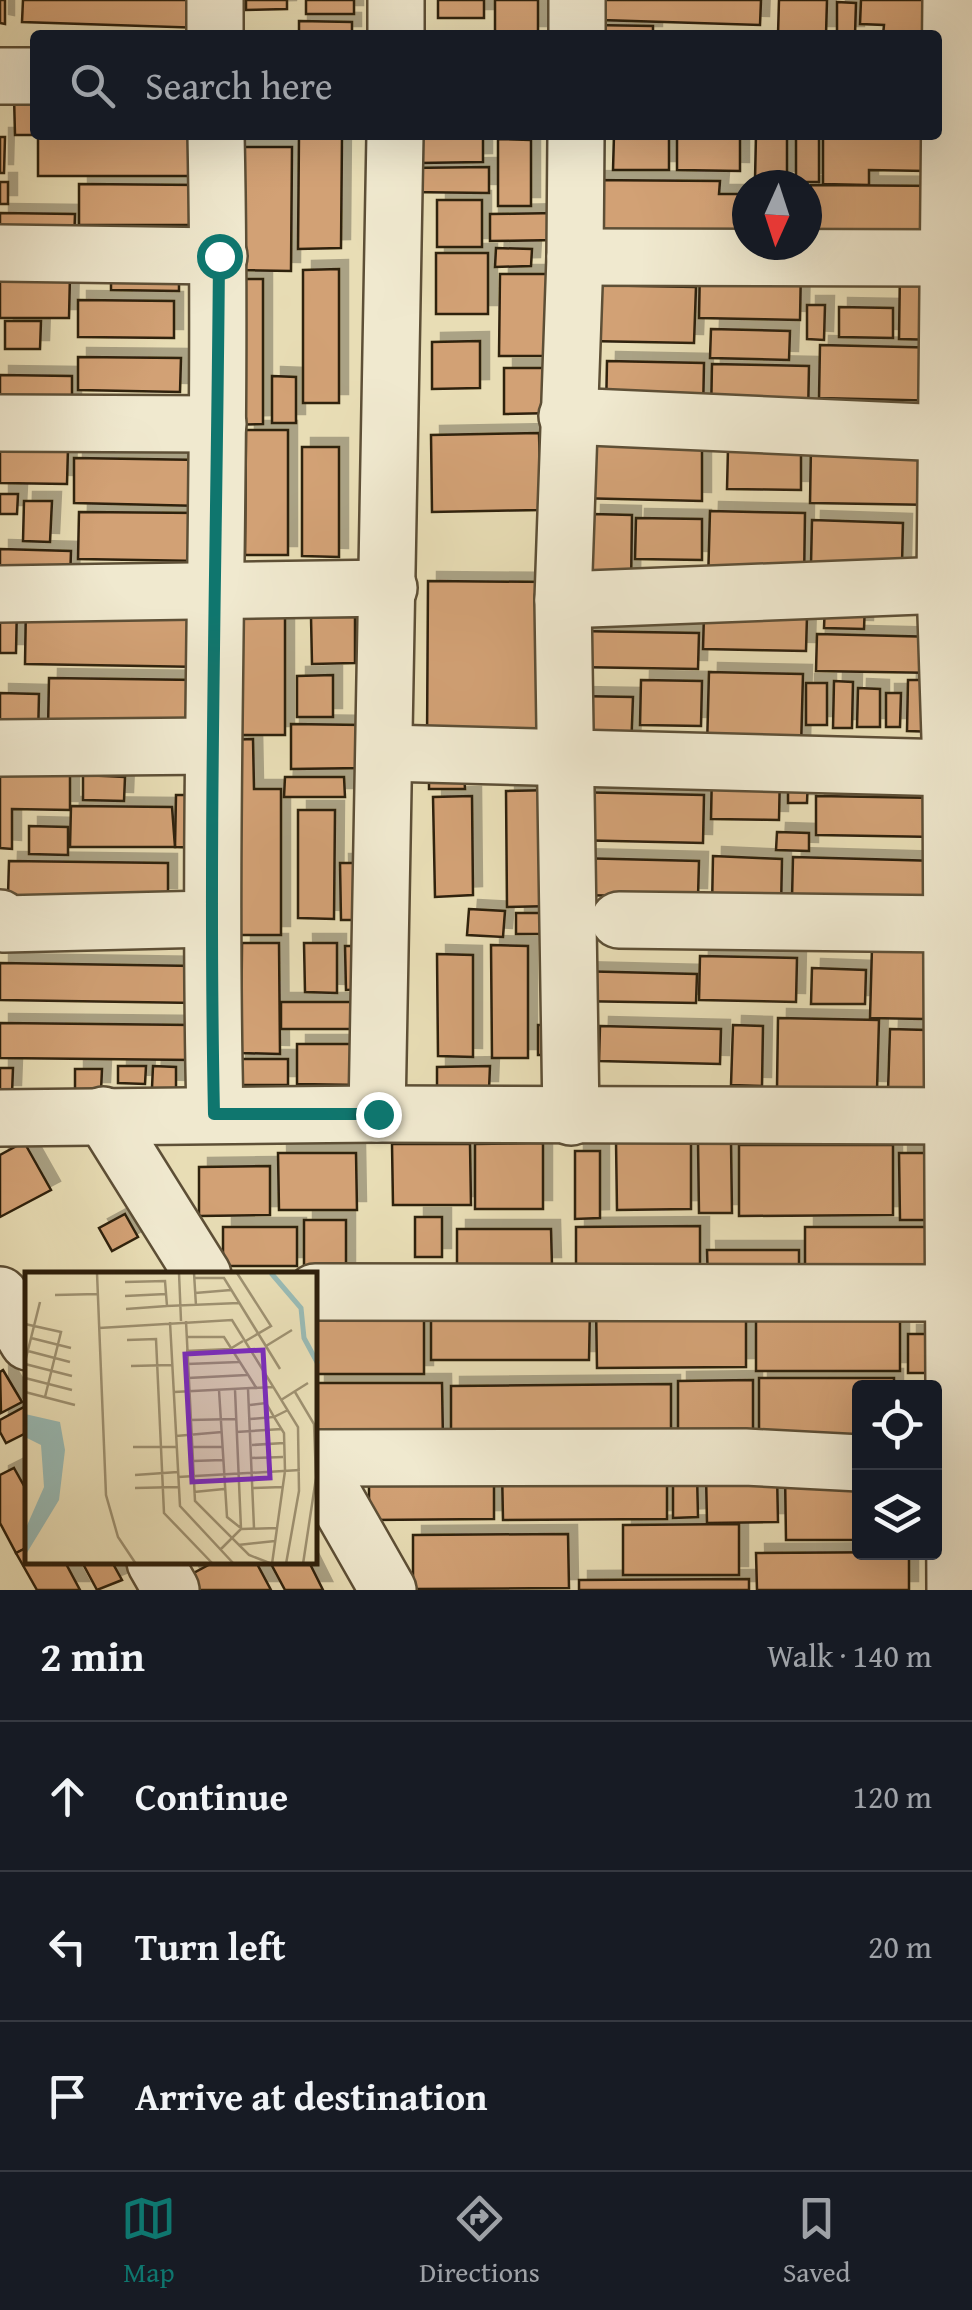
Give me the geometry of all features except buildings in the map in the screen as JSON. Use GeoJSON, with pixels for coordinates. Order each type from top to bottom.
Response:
{"type":"FeatureCollection","features":[{"type":"Feature","properties":{"kind":"street"},"geometry":{"type":"LineString","coordinates":[[215,0],[215,30]]}},
{"type":"Feature","properties":{"kind":"street"},"geometry":{"type":"LineString","coordinates":[[396,0],[396,30]]}},
{"type":"Feature","properties":{"kind":"street"},"geometry":{"type":"LineString","coordinates":[[576,30],[577,0]]}},
{"type":"Feature","properties":{"kind":"street"},"geometry":{"type":"LineString","coordinates":[[951,0],[946,433],[959,584],[952,768],[952,924],[962,1116],[944,1466],[954,1590]]}},
{"type":"Feature","properties":{"kind":"street"},"geometry":{"type":"LineString","coordinates":[[0,76],[30,76]]}},
{"type":"Feature","properties":{"kind":"street"},"geometry":{"type":"LineString","coordinates":[[214,1114],[210,919],[217,591],[216,140]]}},
{"type":"Feature","properties":{"kind":"street"},"geometry":{"type":"LineString","coordinates":[[378,1114],[395,140]]}},
{"type":"Feature","properties":{"kind":"street"},"geometry":{"type":"LineString","coordinates":[[572,1117],[562,600],[576,140]]}},
{"type":"Feature","properties":{"kind":"street"},"geometry":{"type":"LineString","coordinates":[[0,253],[219,256]]}},
{"type":"Feature","properties":{"kind":"street"},"geometry":{"type":"LineString","coordinates":[[575,257],[948,258]]}},
{"type":"Feature","properties":{"kind":"street"},"geometry":{"type":"LineString","coordinates":[[568,416],[946,433]]}},
{"type":"Feature","properties":{"kind":"street"},"geometry":{"type":"LineString","coordinates":[[0,422],[218,424]]}},
{"type":"Feature","properties":{"kind":"street"},"geometry":{"type":"LineString","coordinates":[[562,600],[959,584]]}},
{"type":"Feature","properties":{"kind":"street"},"geometry":{"type":"LineString","coordinates":[[0,594],[388,588]]}},
{"type":"Feature","properties":{"kind":"street"},"geometry":{"type":"LineString","coordinates":[[0,748],[214,746]]}},
{"type":"Feature","properties":{"kind":"street"},"geometry":{"type":"LineString","coordinates":[[386,754],[952,768]]}},
{"type":"Feature","properties":{"kind":"street"},"geometry":{"type":"LineString","coordinates":[[0,918],[4,924],[210,919]]}},
{"type":"Feature","properties":{"kind":"street"},"geometry":{"type":"LineString","coordinates":[[619,920],[952,924]]}},
{"type":"Feature","properties":{"kind":"street"},"geometry":{"type":"LineString","coordinates":[[0,1118],[214,1114],[962,1116]]}},
{"type":"Feature","properties":{"kind":"street"},"geometry":{"type":"LineString","coordinates":[[103,1115],[202,1272]]}},
{"type":"Feature","properties":{"kind":"street"},"geometry":{"type":"LineString","coordinates":[[318,1292],[954,1293]]}},
{"type":"Feature","properties":{"kind":"street"},"geometry":{"type":"LineString","coordinates":[[0,1295],[25,1337]]}},
{"type":"Feature","properties":{"kind":"street"},"geometry":{"type":"LineString","coordinates":[[318,1460],[745,1457],[852,1463]]}},
{"type":"Feature","properties":{"kind":"street"},"geometry":{"type":"LineString","coordinates":[[318,1465],[388,1590]]}},
{"type":"Feature","properties":{"kind":"street"},"geometry":{"type":"LineString","coordinates":[[157,1565],[171,1590]]}},
{"type":"Feature","properties":{"kind":"route"},"geometry":{"type":"LineString","coordinates":[[219,256],[210,919],[214,1114],[378,1114]]}}]}
